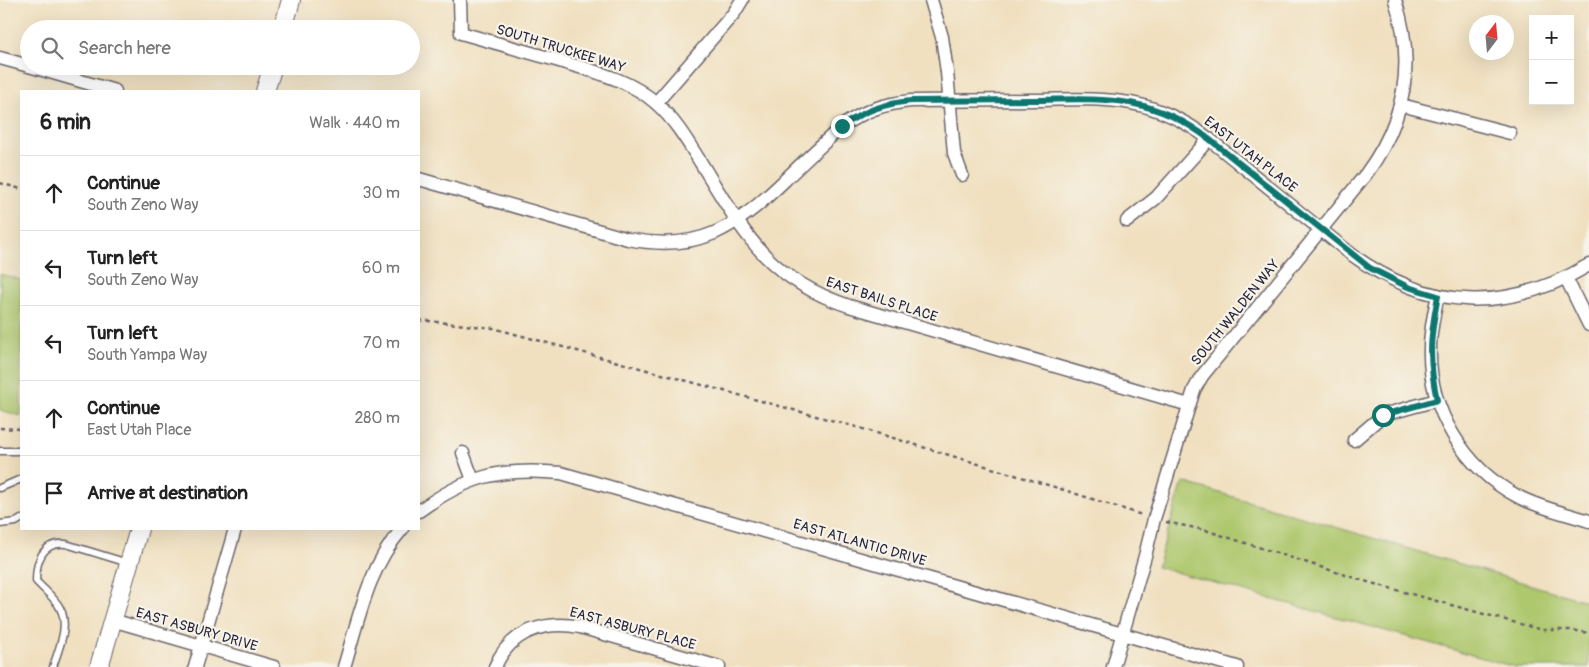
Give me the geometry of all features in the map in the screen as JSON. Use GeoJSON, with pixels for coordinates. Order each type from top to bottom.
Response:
{"type":"FeatureCollection","features":[{"type":"Feature","properties":{"kind":"street"},"geometry":{"type":"LineString","coordinates":[[285,20],[291,0]]}},
{"type":"Feature","properties":{"kind":"street","name":"SOUTH TRUCKEE WAY"},"geometry":{"type":"LineString","coordinates":[[460,0],[461,33],[611,76],[644,94],[656,103],[670,117],[683,135],[737,222]]}},
{"type":"Feature","properties":{"kind":"street"},"geometry":{"type":"LineString","coordinates":[[656,103],[734,13],[742,0]]}},
{"type":"Feature","properties":{"kind":"street"},"geometry":{"type":"LineString","coordinates":[[931,0],[942,37],[954,153],[962,175]]}},
{"type":"Feature","properties":{"kind":"street","name":"SOUTH WALDEN WAY"},"geometry":{"type":"LineString","coordinates":[[1113,667],[1154,519],[1189,405],[1202,376],[1377,159],[1390,135],[1400,106],[1406,59],[1403,31],[1395,0]]}},
{"type":"Feature","properties":{"kind":"street"},"geometry":{"type":"LineString","coordinates":[[0,58],[20,64]]}},
{"type":"Feature","properties":{"kind":"street"},"geometry":{"type":"LineString","coordinates":[[60,75],[112,90]]}},
{"type":"Feature","properties":{"kind":"street"},"geometry":{"type":"LineString","coordinates":[[265,90],[269,75]]}},
{"type":"Feature","properties":{"kind":"street","name":"EAST UTAH PLACE"},"geometry":{"type":"LineString","coordinates":[[737,222],[755,208],[842,126],[874,108],[891,103],[1105,99],[1142,105],[1169,114],[1186,123],[1209,139],[1357,259],[1388,278],[1408,287],[1438,296],[1479,299],[1500,298],[1541,289],[1589,265]]}},
{"type":"Feature","properties":{"kind":"street"},"geometry":{"type":"LineString","coordinates":[[1400,106],[1510,133]]}},
{"type":"Feature","properties":{"kind":"street"},"geometry":{"type":"LineString","coordinates":[[1127,220],[1156,198],[1209,139]]}},
{"type":"Feature","properties":{"kind":"street"},"geometry":{"type":"LineString","coordinates":[[420,179],[628,240],[681,242],[703,237],[737,222]]}},
{"type":"Feature","properties":{"kind":"street","name":"EAST BAILS PLACE"},"geometry":{"type":"LineString","coordinates":[[737,222],[758,249],[777,268],[805,288],[830,300],[1189,405]]}},
{"type":"Feature","properties":{"kind":"street"},"geometry":{"type":"LineString","coordinates":[[1566,278],[1589,325]]}},
{"type":"Feature","properties":{"kind":"street"},"geometry":{"type":"LineString","coordinates":[[1438,296],[1431,332],[1431,375],[1437,400],[1446,423],[1459,445],[1488,477],[1502,487],[1532,503],[1589,521]]}},
{"type":"Feature","properties":{"kind":"street"},"geometry":{"type":"LineString","coordinates":[[1354,440],[1383,415],[1437,400]]}},
{"type":"Feature","properties":{"kind":"street"},"geometry":{"type":"LineString","coordinates":[[463,453],[472,480]]}},
{"type":"Feature","properties":{"kind":"street","name":"EAST ATLANTIC DRIVE"},"geometry":{"type":"LineString","coordinates":[[420,510],[440,496],[472,480],[508,472],[534,470],[570,475],[1237,667]]}},
{"type":"Feature","properties":{"kind":"street"},"geometry":{"type":"LineString","coordinates":[[99,667],[139,530]]}},
{"type":"Feature","properties":{"kind":"street"},"geometry":{"type":"LineString","coordinates":[[195,667],[235,530]]}},
{"type":"Feature","properties":{"kind":"street"},"geometry":{"type":"LineString","coordinates":[[344,667],[368,586],[375,569],[383,553],[401,530]]}},
{"type":"Feature","properties":{"kind":"street","name":"EAST ASBURY DRIVE"},"geometry":{"type":"LineString","coordinates":[[112,620],[274,667]]}},
{"type":"Feature","properties":{"kind":"street","name":"EAST ASBURY PLACE"},"geometry":{"type":"LineString","coordinates":[[495,667],[503,652],[526,633],[540,627],[566,624],[719,667]]}},
{"type":"Feature","properties":{"kind":"lane"},"geometry":{"type":"LineString","coordinates":[[0,451],[20,451]]}},
{"type":"Feature","properties":{"kind":"lane"},"geometry":{"type":"LineString","coordinates":[[0,488],[20,479]]}},
{"type":"Feature","properties":{"kind":"lane"},"geometry":{"type":"LineString","coordinates":[[0,524],[20,520]]}},
{"type":"Feature","properties":{"kind":"lane"},"geometry":{"type":"LineString","coordinates":[[53,667],[63,635],[64,622],[61,609],[36,581],[36,569],[41,555],[49,546],[58,543],[129,564]]}},
{"type":"Feature","properties":{"kind":"path"},"geometry":{"type":"LineString","coordinates":[[0,183],[20,189]]}},
{"type":"Feature","properties":{"kind":"path"},"geometry":{"type":"LineString","coordinates":[[420,320],[502,330],[860,428],[1142,515]]}},
{"type":"Feature","properties":{"kind":"path"},"geometry":{"type":"LineString","coordinates":[[0,428],[20,429]]}},
{"type":"Feature","properties":{"kind":"path"},"geometry":{"type":"LineString","coordinates":[[1164,522],[1206,530],[1364,581],[1542,630],[1570,630],[1589,633]]}},
{"type":"Feature","properties":{"kind":"green space"},"geometry":{"type":"Polygon","coordinates":[[[0,274],[20,280],[20,416],[0,410],[0,274]]]}},
{"type":"Feature","properties":{"kind":"green space"},"geometry":{"type":"Polygon","coordinates":[[[1183,482],[1589,602],[1589,667],[1515,667],[1157,567],[1183,482]]]}},
{"type":"Feature","properties":{"kind":"route"},"geometry":{"type":"LineString","coordinates":[[842,126],[874,108],[891,103],[911,101],[1105,99],[1142,105],[1169,114],[1186,123],[1209,139],[1370,268],[1408,287],[1438,296],[1431,332],[1430,350],[1431,375],[1437,400],[1383,415]]}}]}
